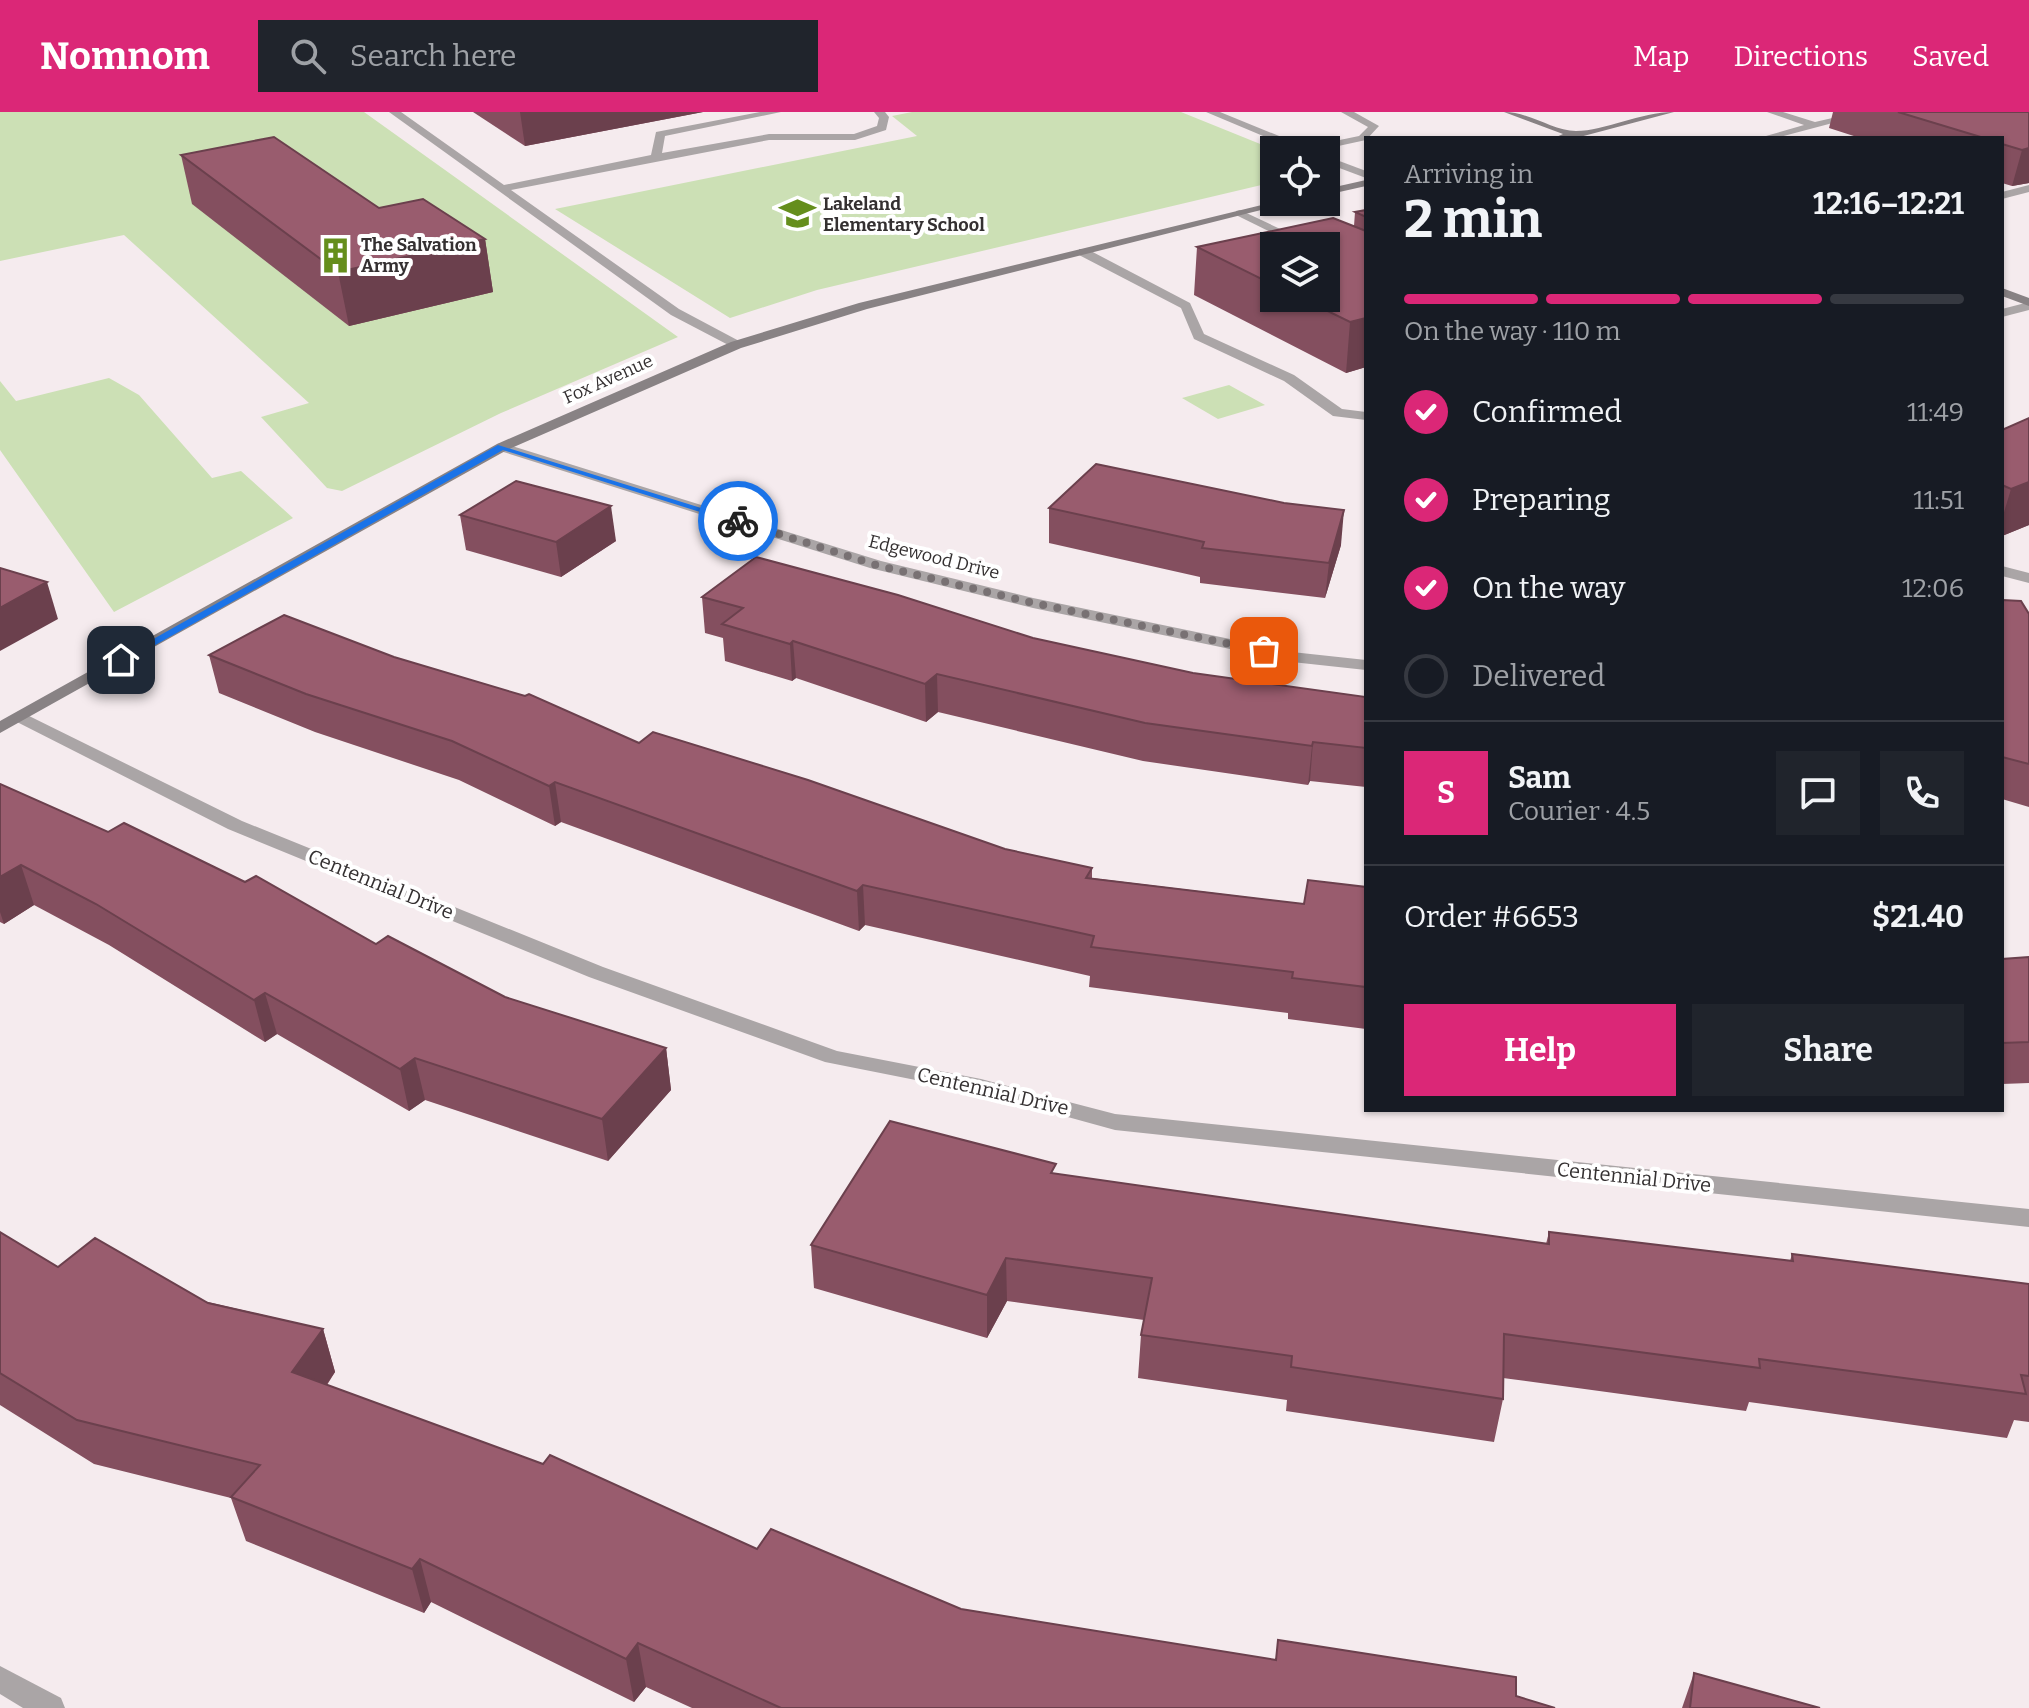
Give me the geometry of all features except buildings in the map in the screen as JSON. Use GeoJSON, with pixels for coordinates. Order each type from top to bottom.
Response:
{"type":"FeatureCollection","features":[{"type":"Feature","properties":{"kind":"main road"},"geometry":{"type":"LineString","coordinates":[[1509,112],[1578,136],[1669,112]]}},
{"type":"Feature","properties":{"kind":"main road"},"geometry":{"type":"LineString","coordinates":[[1340,189],[1364,183]]}},
{"type":"Feature","properties":{"kind":"main road","name":"Fox Avenue"},"geometry":{"type":"LineString","coordinates":[[0,728],[502,447],[736,345],[863,306],[1260,208]]}},
{"type":"Feature","properties":{"kind":"main road"},"geometry":{"type":"LineString","coordinates":[[2004,293],[2028,301]]}},
{"type":"Feature","properties":{"kind":"street"},"geometry":{"type":"LineString","coordinates":[[394,112],[505,188],[675,312],[736,345]]}},
{"type":"Feature","properties":{"kind":"street"},"geometry":{"type":"LineString","coordinates":[[656,157],[660,134],[776,112]]}},
{"type":"Feature","properties":{"kind":"street"},"geometry":{"type":"LineString","coordinates":[[505,188],[769,137],[855,137],[882,128],[884,117],[879,112]]}},
{"type":"Feature","properties":{"kind":"street"},"geometry":{"type":"LineString","coordinates":[[1211,112],[1270,136]]}},
{"type":"Feature","properties":{"kind":"street"},"geometry":{"type":"LineString","coordinates":[[1346,112],[1374,126],[1365,136]]}},
{"type":"Feature","properties":{"kind":"street"},"geometry":{"type":"LineString","coordinates":[[1772,112],[1815,125]]}},
{"type":"Feature","properties":{"kind":"street"},"geometry":{"type":"LineString","coordinates":[[1772,136],[1858,115],[1873,117]]}},
{"type":"Feature","properties":{"kind":"street"},"geometry":{"type":"LineString","coordinates":[[1340,143],[1364,137]]}},
{"type":"Feature","properties":{"kind":"street"},"geometry":{"type":"LineString","coordinates":[[1340,165],[1364,174]]}},
{"type":"Feature","properties":{"kind":"street"},"geometry":{"type":"LineString","coordinates":[[2004,195],[2029,188]]}},
{"type":"Feature","properties":{"kind":"street"},"geometry":{"type":"LineString","coordinates":[[1240,213],[1279,232]]}},
{"type":"Feature","properties":{"kind":"street"},"geometry":{"type":"LineString","coordinates":[[1083,252],[1186,306],[1199,336],[1289,378],[1338,413],[1364,416]]}},
{"type":"Feature","properties":{"kind":"street"},"geometry":{"type":"LineString","coordinates":[[2004,312],[2028,301]]}},
{"type":"Feature","properties":{"kind":"street","name":"Edgewood Drive"},"geometry":{"type":"LineString","coordinates":[[502,447],[876,565],[1033,603],[1292,657],[1364,665]]}},
{"type":"Feature","properties":{"kind":"street","name":"Centennial Drive"},"geometry":{"type":"LineString","coordinates":[[21,717],[235,825],[596,972],[833,1057],[981,1086],[1115,1122],[2029,1218]]}},
{"type":"Feature","properties":{"kind":"street"},"geometry":{"type":"LineString","coordinates":[[0,1679],[50,1708]]}},
{"type":"Feature","properties":{"kind":"green space"},"geometry":{"type":"Polygon","coordinates":[[[0,112],[364,112],[678,337],[501,413],[342,491],[327,488],[261,417],[309,403],[124,235],[0,261],[0,112]]]}},
{"type":"Feature","properties":{"kind":"green space"},"geometry":{"type":"Polygon","coordinates":[[[912,112],[1181,112],[1260,144],[1260,185],[817,290],[730,318],[555,209],[917,136],[892,116],[912,112]]]}},
{"type":"Feature","properties":{"kind":"green space"},"geometry":{"type":"Polygon","coordinates":[[[109,378],[139,395],[212,478],[241,471],[293,518],[114,612],[0,450],[0,381],[16,401],[109,378]]]}},
{"type":"Feature","properties":{"kind":"green space"},"geometry":{"type":"Polygon","coordinates":[[[1229,385],[1265,405],[1218,419],[1182,398],[1229,385]]]}},
{"type":"Feature","properties":{"kind":"way so far"},"geometry":{"type":"LineString","coordinates":[[738,521],[876,565],[1033,603],[1264,651]]}},
{"type":"Feature","properties":{"kind":"place","name":"Lakeland Elementary School"},"geometry":{"type":"Point","coordinates":[797,214]}},
{"type":"Feature","properties":{"kind":"place","name":"The Salvation Army"},"geometry":{"type":"Point","coordinates":[335,255]}},
{"type":"Feature","properties":{"kind":"route"},"geometry":{"type":"LineString","coordinates":[[121,660],[502,447],[738,521]]}}]}
